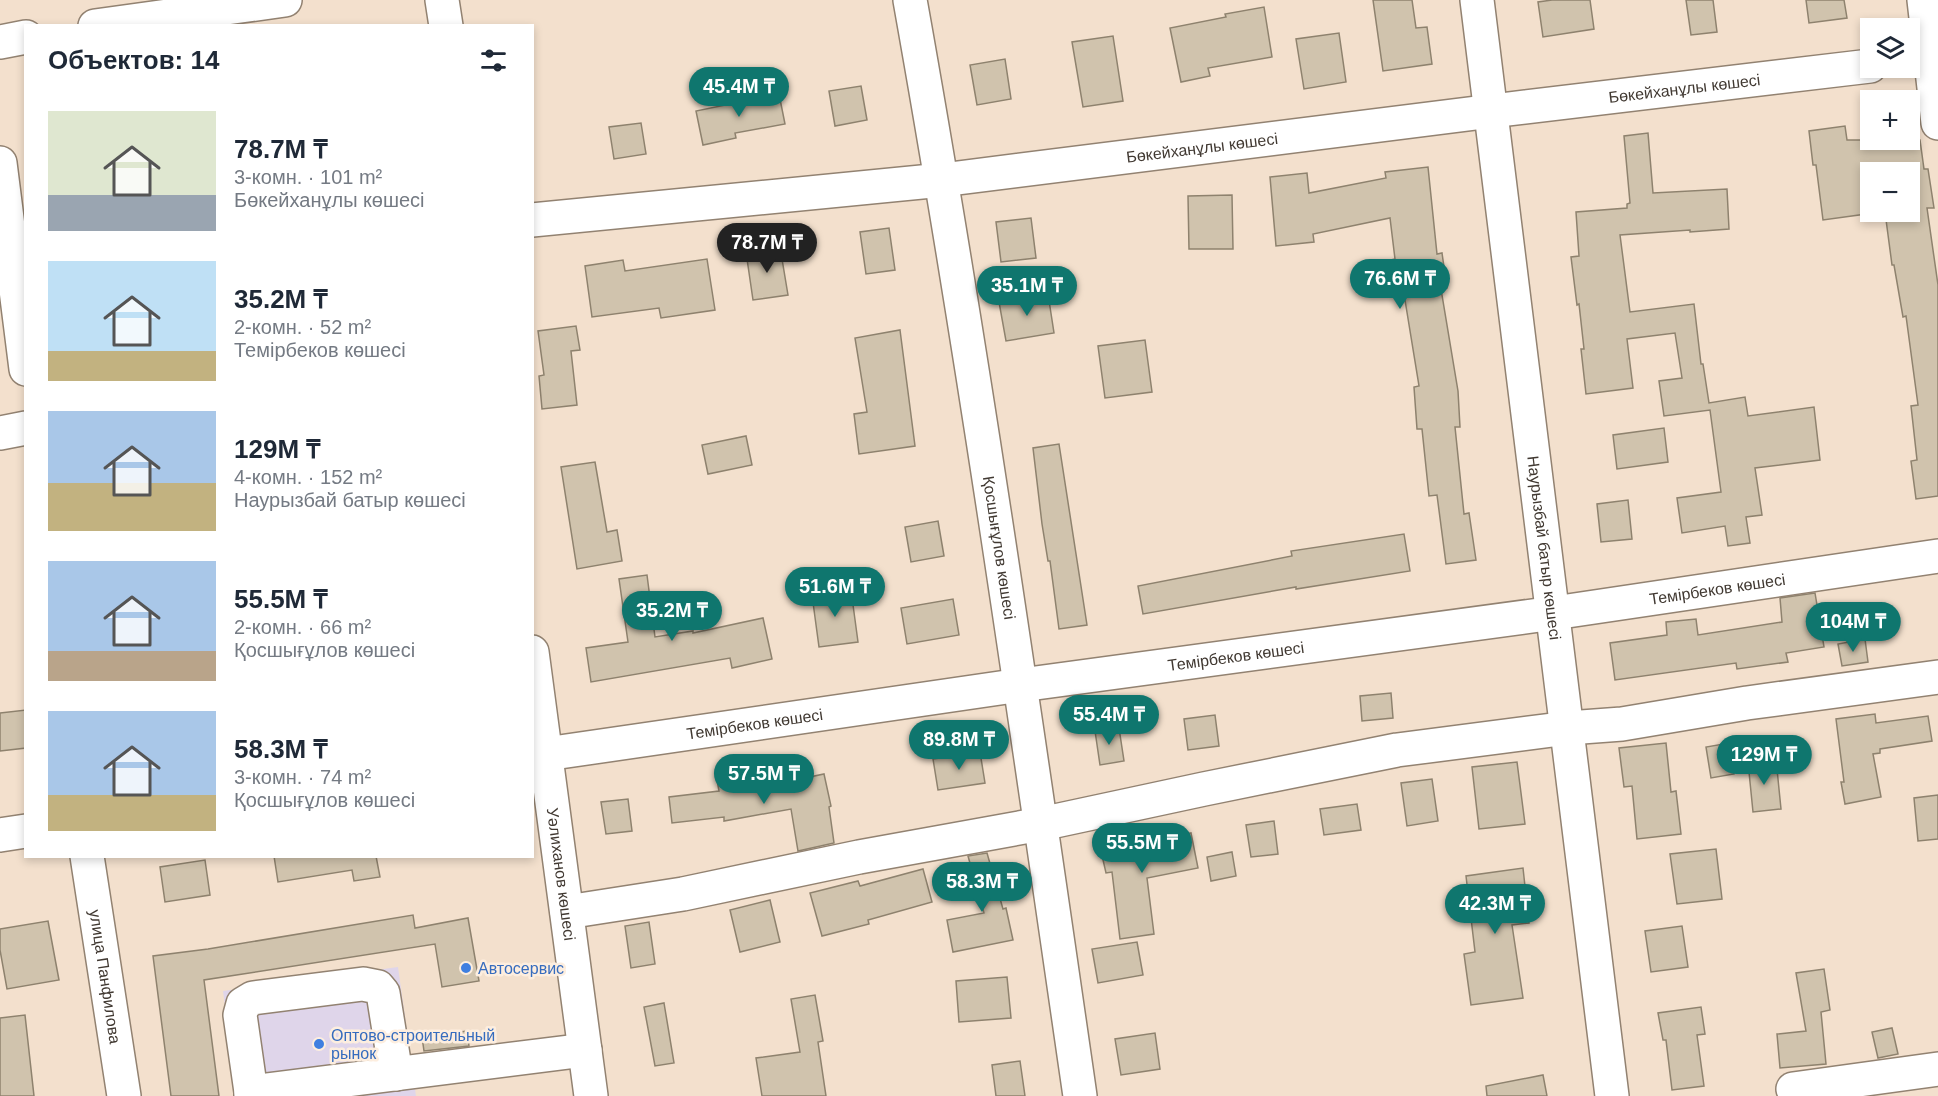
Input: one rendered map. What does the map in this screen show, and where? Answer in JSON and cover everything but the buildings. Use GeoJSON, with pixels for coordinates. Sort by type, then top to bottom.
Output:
{"type":"FeatureCollection","features":[{"type":"Feature","properties":{"kind":"street"},"geometry":{"type":"LineString","coordinates":[[110,24],[285,0]]}},
{"type":"Feature","properties":{"kind":"street"},"geometry":{"type":"LineString","coordinates":[[442,0],[446,24]]}},
{"type":"Feature","properties":{"kind":"street","name":"Қосшығұлов көшесі"},"geometry":{"type":"LineString","coordinates":[[910,0],[942,180],[1021,686],[1080,1096]]}},
{"type":"Feature","properties":{"kind":"street","name":"Наурызбай батыр көшесі"},"geometry":{"type":"LineString","coordinates":[[1477,0],[1612,1096]]}},
{"type":"Feature","properties":{"kind":"street"},"geometry":{"type":"LineString","coordinates":[[1924,0],[1926,59],[1938,123]]}},
{"type":"Feature","properties":{"kind":"street"},"geometry":{"type":"LineString","coordinates":[[0,42],[24,37]]}},
{"type":"Feature","properties":{"kind":"street","name":"Бөкейханұлы көшесі"},"geometry":{"type":"LineString","coordinates":[[534,220],[942,180],[1860,67]]}},
{"type":"Feature","properties":{"kind":"street"},"geometry":{"type":"LineString","coordinates":[[0,163],[3,207],[24,355]]}},
{"type":"Feature","properties":{"kind":"street"},"geometry":{"type":"LineString","coordinates":[[0,433],[24,428]]}},
{"type":"Feature","properties":{"kind":"street","name":"Темірбеков көшесі"},"geometry":{"type":"LineString","coordinates":[[539,755],[1554,613],[1938,556]]}},
{"type":"Feature","properties":{"kind":"street"},"geometry":{"type":"LineString","coordinates":[[567,912],[683,894],[859,857],[1041,824],[1397,750],[1568,728],[1622,724],[1747,703],[1938,677]]}},
{"type":"Feature","properties":{"kind":"street","name":"Уәлиханов көшесі"},"geometry":{"type":"LineString","coordinates":[[534,681],[539,755],[551,786],[591,1096]]}},
{"type":"Feature","properties":{"kind":"street"},"geometry":{"type":"LineString","coordinates":[[0,835],[24,831]]}},
{"type":"Feature","properties":{"kind":"street","name":"улица Панфилова"},"geometry":{"type":"LineString","coordinates":[[87,858],[124,1096]]}},
{"type":"Feature","properties":{"kind":"street"},"geometry":{"type":"LineString","coordinates":[[396,1074],[383,993],[378,987],[363,984],[253,998],[243,1004],[240,1015],[251,1094],[585,1050]]}},
{"type":"Feature","properties":{"kind":"street"},"geometry":{"type":"LineString","coordinates":[[1793,1089],[1938,1069]]}},
{"type":"Feature","properties":{"kind":"shaded area","name":"Оптово-строительный рынок"},"geometry":{"type":"Polygon","coordinates":[[[398,967],[416,1096],[237,1096],[223,991],[398,967]]]}},
{"type":"Feature","properties":{"kind":"place","name":"Автосервис"},"geometry":{"type":"Point","coordinates":[466,968]}},
{"type":"Feature","properties":{"kind":"place","name":"Оптово-строительный рынок"},"geometry":{"type":"Point","coordinates":[319,1044]}}]}
